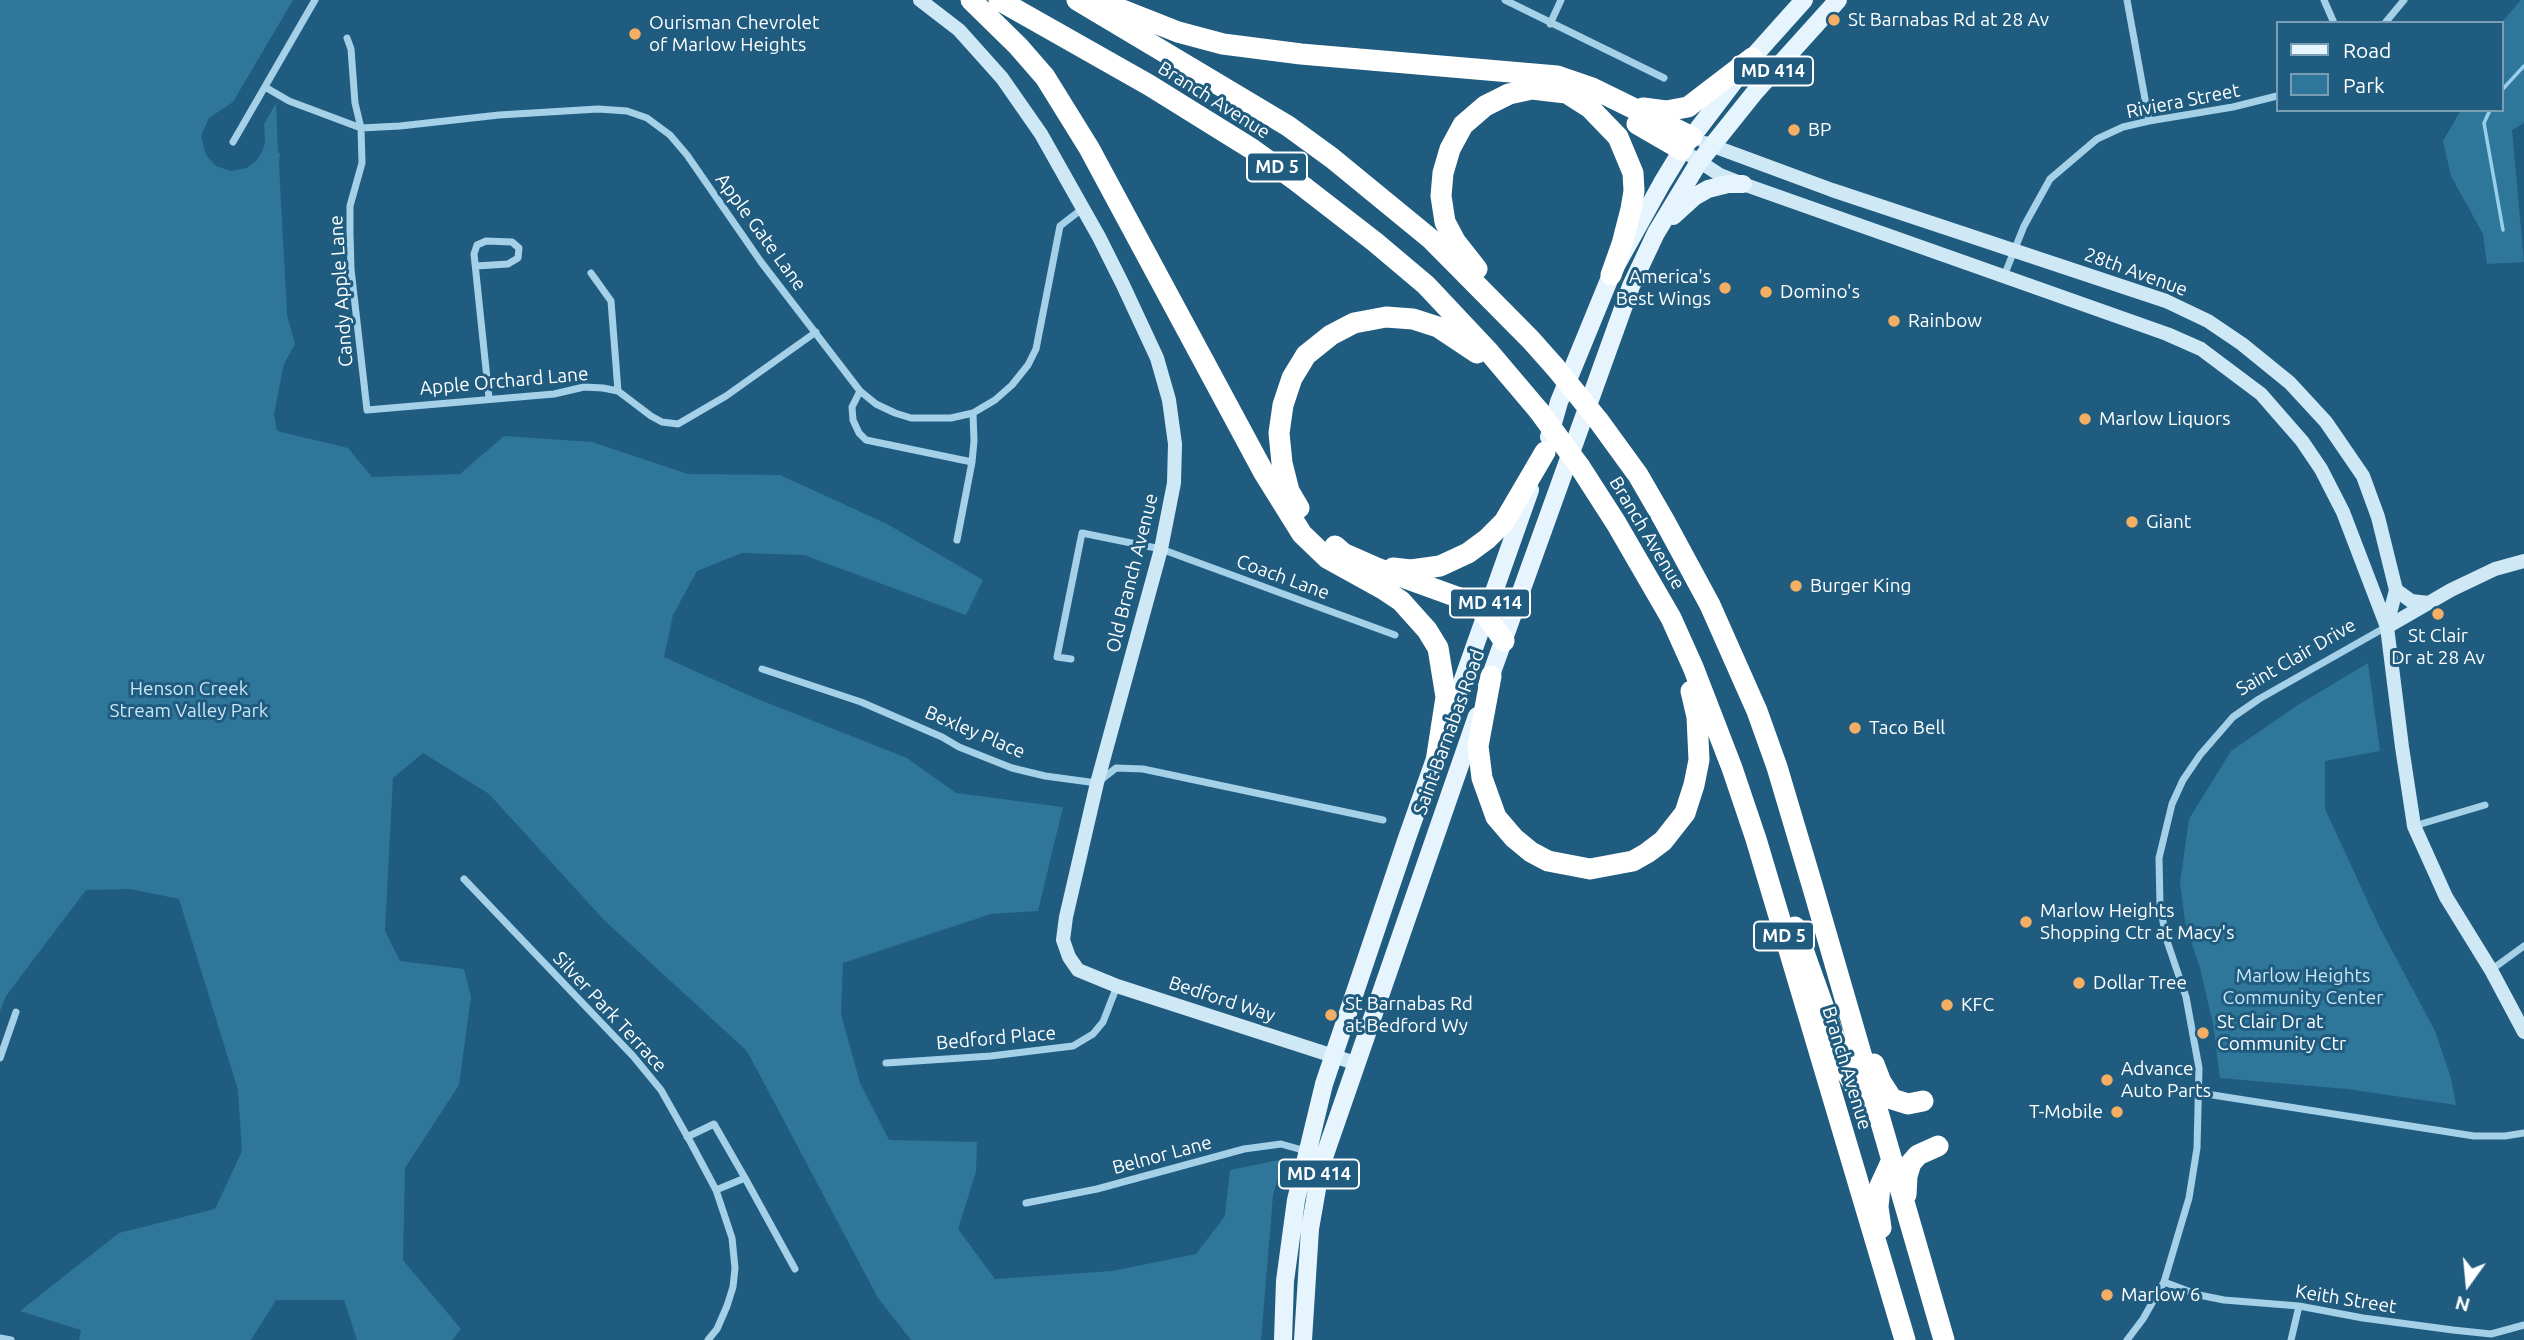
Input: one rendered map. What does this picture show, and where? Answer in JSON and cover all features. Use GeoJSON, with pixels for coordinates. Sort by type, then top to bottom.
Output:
{"type":"FeatureCollection","features":[{"type":"Feature","properties":{"kind":"highway"},"geometry":{"type":"LineString","coordinates":[[971,0],[1045,77],[1089,148],[1264,473],[1302,534],[1327,558],[1401,601],[1427,630],[1438,648],[1446,697],[1437,755]]}},
{"type":"Feature","properties":{"kind":"highway","name":"Branch Avenue"},"geometry":{"type":"LineString","coordinates":[[999,0],[1149,85],[1252,149],[1375,242],[1426,285],[1517,385],[1580,467],[1671,618],[1732,768],[1756,839],[1905,1340]]}},
{"type":"Feature","properties":{"kind":"highway","name":"Branch Avenue"},"geometry":{"type":"LineString","coordinates":[[1077,0],[1288,126],[1332,158],[1432,240],[1555,367],[1638,475],[1710,605],[1777,767],[1944,1340]]}},
{"type":"Feature","properties":{"kind":"highway"},"geometry":{"type":"LineString","coordinates":[[1097,0],[1178,33],[1223,44],[1301,54],[1557,76],[1592,88],[1631,107],[1691,149]]}},
{"type":"Feature","properties":{"kind":"highway"},"geometry":{"type":"LineString","coordinates":[[1631,107],[1666,110],[1688,107],[1752,58]]}},
{"type":"Feature","properties":{"kind":"highway"},"geometry":{"type":"LineString","coordinates":[[1531,340],[1455,241],[1445,222],[1441,196],[1443,173],[1450,149],[1463,125],[1485,106],[1509,94],[1532,89],[1566,93],[1619,114],[1691,149]]}},
{"type":"Feature","properties":{"kind":"highway"},"geometry":{"type":"LineString","coordinates":[[1566,93],[1590,108],[1618,137],[1633,173],[1631,209],[1611,275]]}},
{"type":"Feature","properties":{"kind":"highway"},"geometry":{"type":"LineString","coordinates":[[1504,641],[1486,615],[1471,602],[1343,553],[1322,537],[1289,491],[1282,463],[1279,433],[1283,405],[1292,377],[1306,355],[1331,335],[1354,323],[1387,317],[1413,319],[1438,327],[1458,339],[1517,385]]}},
{"type":"Feature","properties":{"kind":"highway"},"geometry":{"type":"LineString","coordinates":[[1364,562],[1411,570],[1440,566],[1468,553],[1504,522],[1545,452]]}},
{"type":"Feature","properties":{"kind":"highway"},"geometry":{"type":"LineString","coordinates":[[1491,676],[1478,746],[1482,778],[1496,817],[1514,838],[1548,861],[1580,868],[1613,866],[1633,861],[1647,853],[1663,841],[1685,813],[1699,760],[1699,741],[1691,692],[1651,601],[1645,575]]}},
{"type":"Feature","properties":{"kind":"highway"},"geometry":{"type":"LineString","coordinates":[[1756,839],[1793,921],[1847,1073],[1862,1098],[1876,1109]]}},
{"type":"Feature","properties":{"kind":"highway"},"geometry":{"type":"LineString","coordinates":[[1834,961],[1881,1082],[1892,1099],[1908,1104],[1923,1101]]}},
{"type":"Feature","properties":{"kind":"highway"},"geometry":{"type":"LineString","coordinates":[[1906,1204],[1907,1176],[1911,1163],[1918,1155],[1938,1146]]}},
{"type":"Feature","properties":{"kind":"highway"},"geometry":{"type":"LineString","coordinates":[[1892,1160],[1880,1186],[1878,1208],[1895,1308]]}},
{"type":"Feature","properties":{"kind":"main road","name":"Saint Barnabas Road"},"geometry":{"type":"LineString","coordinates":[[1283,1340],[1284,1281],[1306,1151],[1334,1056],[1545,452],[1559,402],[1611,275],[1752,58],[1804,0]]}},
{"type":"Feature","properties":{"kind":"main road","name":"Saint Barnabas Road"},"geometry":{"type":"LineString","coordinates":[[1691,149],[1712,146],[1801,38],[1838,0]]}},
{"type":"Feature","properties":{"kind":"main road","name":"Saint Barnabas Road"},"geometry":{"type":"LineString","coordinates":[[1303,1340],[1310,1229],[1315,1190],[1328,1139],[1631,286],[1691,149]]}},
{"type":"Feature","properties":{"kind":"main road"},"geometry":{"type":"LineString","coordinates":[[1656,233],[1694,197],[1728,184],[1743,184]]}},
{"type":"Feature","properties":{"kind":"street"},"geometry":{"type":"LineString","coordinates":[[233,142],[315,0]]}},
{"type":"Feature","properties":{"kind":"street","name":"Old Branch Avenue"},"geometry":{"type":"LineString","coordinates":[[920,0],[959,30],[1002,78],[1041,134],[1099,237],[1157,358],[1169,400],[1175,444],[1174,484],[1161,548],[1097,783],[1063,940],[1069,957],[1078,970]]}},
{"type":"Feature","properties":{"kind":"street"},"geometry":{"type":"LineString","coordinates":[[1505,0],[1664,78]]}},
{"type":"Feature","properties":{"kind":"street"},"geometry":{"type":"LineString","coordinates":[[1550,23],[1561,0]]}},
{"type":"Feature","properties":{"kind":"street"},"geometry":{"type":"LineString","coordinates":[[2127,0],[2149,121]]}},
{"type":"Feature","properties":{"kind":"street"},"geometry":{"type":"LineString","coordinates":[[2324,0],[2333,21]]}},
{"type":"Feature","properties":{"kind":"street"},"geometry":{"type":"LineString","coordinates":[[2387,21],[2404,0]]}},
{"type":"Feature","properties":{"kind":"street","name":"Candy Apple Lane"},"geometry":{"type":"LineString","coordinates":[[347,38],[351,49],[355,103],[361,128],[362,163],[350,206],[349,234],[367,410]]}},
{"type":"Feature","properties":{"kind":"street","name":"Apple Gate Lane"},"geometry":{"type":"LineString","coordinates":[[265,87],[289,101],[361,128],[598,109],[627,111],[647,118],[670,135],[687,155],[761,262],[860,391],[876,404],[911,418],[951,418],[973,413],[995,400],[1012,385],[1028,365],[1036,349],[1060,226],[1082,209]]}},
{"type":"Feature","properties":{"kind":"street","name":"Riviera Street"},"geometry":{"type":"LineString","coordinates":[[2004,276],[2024,226],[2050,178],[2097,139],[2123,127],[2276,96]]}},
{"type":"Feature","properties":{"kind":"street","name":"28th Avenue"},"geometry":{"type":"LineString","coordinates":[[1712,146],[1832,190],[2015,249],[2178,307],[2208,321],[2242,344],[2290,383],[2332,430],[2363,476],[2378,517],[2396,590],[2387,627]]}},
{"type":"Feature","properties":{"kind":"street","name":"28th Avenue"},"geometry":{"type":"LineString","coordinates":[[1691,149],[1720,175],[1743,184],[2167,334],[2201,349],[2261,394],[2302,441],[2329,483],[2361,556],[2387,627],[2414,826],[2446,897],[2491,970],[2524,1032]]}},
{"type":"Feature","properties":{"kind":"street"},"geometry":{"type":"LineString","coordinates":[[476,266],[508,264],[518,258],[519,248],[513,242],[486,241],[477,245],[474,254],[489,398]]}},
{"type":"Feature","properties":{"kind":"street"},"geometry":{"type":"LineString","coordinates":[[591,273],[611,301],[618,391],[662,422],[678,424],[726,396],[816,332]]}},
{"type":"Feature","properties":{"kind":"street","name":"Apple Orchard Lane"},"geometry":{"type":"LineString","coordinates":[[367,410],[554,394],[584,387],[618,391]]}},
{"type":"Feature","properties":{"kind":"street"},"geometry":{"type":"LineString","coordinates":[[860,391],[852,407],[853,420],[866,440],[972,462]]}},
{"type":"Feature","properties":{"kind":"street"},"geometry":{"type":"LineString","coordinates":[[957,540],[972,462],[973,413]]}},
{"type":"Feature","properties":{"kind":"street","name":"Coach Lane"},"geometry":{"type":"LineString","coordinates":[[1071,659],[1058,657],[1082,533],[1161,548],[1395,635]]}},
{"type":"Feature","properties":{"kind":"street","name":"Saint Clair Drive"},"geometry":{"type":"LineString","coordinates":[[2127,1340],[2143,1319],[2164,1282],[2191,1188],[2197,1148],[2199,1069],[2186,997],[2166,939],[2160,905],[2160,858],[2172,804],[2183,780],[2200,755],[2233,718],[2259,699],[2429,603],[2496,569],[2524,561]]}},
{"type":"Feature","properties":{"kind":"street"},"geometry":{"type":"LineString","coordinates":[[2396,590],[2411,601],[2429,603]]}},
{"type":"Feature","properties":{"kind":"street","name":"Bexley Place"},"geometry":{"type":"LineString","coordinates":[[762,669],[861,702],[1012,768],[1045,776],[1097,783]]}},
{"type":"Feature","properties":{"kind":"street"},"geometry":{"type":"LineString","coordinates":[[1097,783],[1116,768],[1143,769],[1383,820]]}},
{"type":"Feature","properties":{"kind":"street"},"geometry":{"type":"LineString","coordinates":[[2414,826],[2485,805]]}},
{"type":"Feature","properties":{"kind":"street","name":"Silver Park Terrace"},"geometry":{"type":"LineString","coordinates":[[464,879],[633,1056],[661,1090],[716,1191],[732,1238],[735,1268],[727,1306],[717,1329],[708,1340]]}},
{"type":"Feature","properties":{"kind":"street"},"geometry":{"type":"LineString","coordinates":[[2491,970],[2524,946]]}},
{"type":"Feature","properties":{"kind":"street","name":"Bedford Way"},"geometry":{"type":"LineString","coordinates":[[1078,970],[1117,986],[1355,1063]]}},
{"type":"Feature","properties":{"kind":"street","name":"Bedford Place"},"geometry":{"type":"LineString","coordinates":[[886,1063],[990,1056],[1073,1046],[1093,1034],[1103,1022],[1117,986]]}},
{"type":"Feature","properties":{"kind":"street"},"geometry":{"type":"LineString","coordinates":[[0,1058],[16,1012]]}},
{"type":"Feature","properties":{"kind":"street"},"geometry":{"type":"LineString","coordinates":[[2200,1093],[2474,1136],[2524,1133]]}},
{"type":"Feature","properties":{"kind":"street"},"geometry":{"type":"LineString","coordinates":[[687,1137],[714,1124],[795,1269]]}},
{"type":"Feature","properties":{"kind":"street","name":"Belnor Lane"},"geometry":{"type":"LineString","coordinates":[[1026,1203],[1097,1189],[1244,1149],[1282,1144],[1306,1151]]}},
{"type":"Feature","properties":{"kind":"street"},"geometry":{"type":"LineString","coordinates":[[716,1191],[744,1178]]}},
{"type":"Feature","properties":{"kind":"street","name":"Keith Street"},"geometry":{"type":"LineString","coordinates":[[2164,1282],[2199,1295],[2224,1300],[2299,1306],[2453,1330],[2491,1334],[2524,1325]]}},
{"type":"Feature","properties":{"kind":"street"},"geometry":{"type":"LineString","coordinates":[[2291,1340],[2299,1306]]}},
{"type":"Feature","properties":{"kind":"street"},"geometry":{"type":"LineString","coordinates":[[2452,1340],[2453,1330]]}},
{"type":"Feature","properties":{"kind":"street"},"geometry":{"type":"LineString","coordinates":[[0,1338],[11,1340]]}},
{"type":"Feature","properties":{"kind":"green space","name":"Henson Creek Stream Valley Park"},"geometry":{"type":"Polygon","coordinates":[[[0,0],[293,0],[233,102],[209,118],[201,136],[206,155],[216,166],[231,171],[247,168],[262,152],[265,142],[264,124],[276,103],[287,315],[295,344],[284,364],[274,414],[277,431],[348,448],[372,477],[460,474],[504,436],[592,442],[688,474],[780,475],[887,524],[983,580],[966,615],[804,555],[742,553],[697,571],[673,615],[664,657],[750,696],[907,758],[956,793],[1063,807],[1038,911],[991,914],[843,963],[841,1014],[860,1083],[889,1140],[977,1142],[976,1172],[958,1229],[995,1279],[1112,1271],[1196,1254],[1225,1216],[1230,1170],[1284,1159],[1273,1195],[1261,1340],[911,1340],[878,1298],[747,1051],[604,920],[489,794],[423,753],[393,778],[385,931],[400,961],[464,969],[471,997],[459,1085],[405,1168],[403,1260],[461,1329],[452,1340],[357,1340],[344,1300],[276,1300],[251,1340],[79,1340],[81,1330],[20,1311],[119,1233],[215,1209],[242,1151],[238,1090],[179,899],[130,889],[86,890],[6,996],[0,1011],[0,0]]]}},
{"type":"Feature","properties":{"kind":"green space"},"geometry":{"type":"Polygon","coordinates":[[[2521,0],[2524,0],[2524,123],[2512,130],[2524,262],[2487,264],[2483,234],[2451,176],[2443,141],[2460,112],[2503,112],[2503,21],[2521,0]]]}},
{"type":"Feature","properties":{"kind":"green space","name":"Marlow Heights Community Center"},"geometry":{"type":"Polygon","coordinates":[[[2368,663],[2380,751],[2325,761],[2325,809],[2379,926],[2435,1031],[2451,1078],[2456,1105],[2347,1089],[2220,1078],[2213,1024],[2200,968],[2185,922],[2180,883],[2189,819],[2231,751],[2298,705],[2368,663]]]}},
{"type":"Feature","properties":{"kind":"waterway"},"geometry":{"type":"LineString","coordinates":[[2503,89],[2524,66]]}},
{"type":"Feature","properties":{"kind":"waterway"},"geometry":{"type":"LineString","coordinates":[[2489,112],[2484,123],[2503,230]]}},
{"type":"Feature","properties":{"kind":"place","name":"St Barnabas Rd at 28 Av"},"geometry":{"type":"Point","coordinates":[1834,20]}},
{"type":"Feature","properties":{"kind":"place","name":"Ourisman Chevrolet of Marlow Heights"},"geometry":{"type":"Point","coordinates":[635,34]}},
{"type":"Feature","properties":{"kind":"place","name":"BP"},"geometry":{"type":"Point","coordinates":[1794,130]}},
{"type":"Feature","properties":{"kind":"place","name":"America's Best Wings"},"geometry":{"type":"Point","coordinates":[1725,288]}},
{"type":"Feature","properties":{"kind":"place","name":"Domino's"},"geometry":{"type":"Point","coordinates":[1766,292]}},
{"type":"Feature","properties":{"kind":"place","name":"Rainbow"},"geometry":{"type":"Point","coordinates":[1894,321]}},
{"type":"Feature","properties":{"kind":"place","name":"Marlow Liquors"},"geometry":{"type":"Point","coordinates":[2085,419]}},
{"type":"Feature","properties":{"kind":"place","name":"Giant"},"geometry":{"type":"Point","coordinates":[2132,522]}},
{"type":"Feature","properties":{"kind":"place","name":"Burger King"},"geometry":{"type":"Point","coordinates":[1796,586]}},
{"type":"Feature","properties":{"kind":"place","name":"St Clair Dr at 28 Av"},"geometry":{"type":"Point","coordinates":[2438,614]}},
{"type":"Feature","properties":{"kind":"place","name":"Taco Bell"},"geometry":{"type":"Point","coordinates":[1855,728]}},
{"type":"Feature","properties":{"kind":"place","name":"Marlow Heights Shopping Ctr at Macy's"},"geometry":{"type":"Point","coordinates":[2026,922]}},
{"type":"Feature","properties":{"kind":"place","name":"Dollar Tree"},"geometry":{"type":"Point","coordinates":[2079,983]}},
{"type":"Feature","properties":{"kind":"place","name":"KFC"},"geometry":{"type":"Point","coordinates":[1947,1005]}},
{"type":"Feature","properties":{"kind":"place","name":"St Barnabas Rd at Bedford Wy"},"geometry":{"type":"Point","coordinates":[1331,1015]}},
{"type":"Feature","properties":{"kind":"place","name":"St Clair Dr at Community Ctr"},"geometry":{"type":"Point","coordinates":[2203,1033]}},
{"type":"Feature","properties":{"kind":"place","name":"Advance Auto Parts"},"geometry":{"type":"Point","coordinates":[2107,1080]}},
{"type":"Feature","properties":{"kind":"place","name":"T-Mobile"},"geometry":{"type":"Point","coordinates":[2117,1112]}},
{"type":"Feature","properties":{"kind":"place","name":"Marlow 6"},"geometry":{"type":"Point","coordinates":[2107,1295]}}]}
